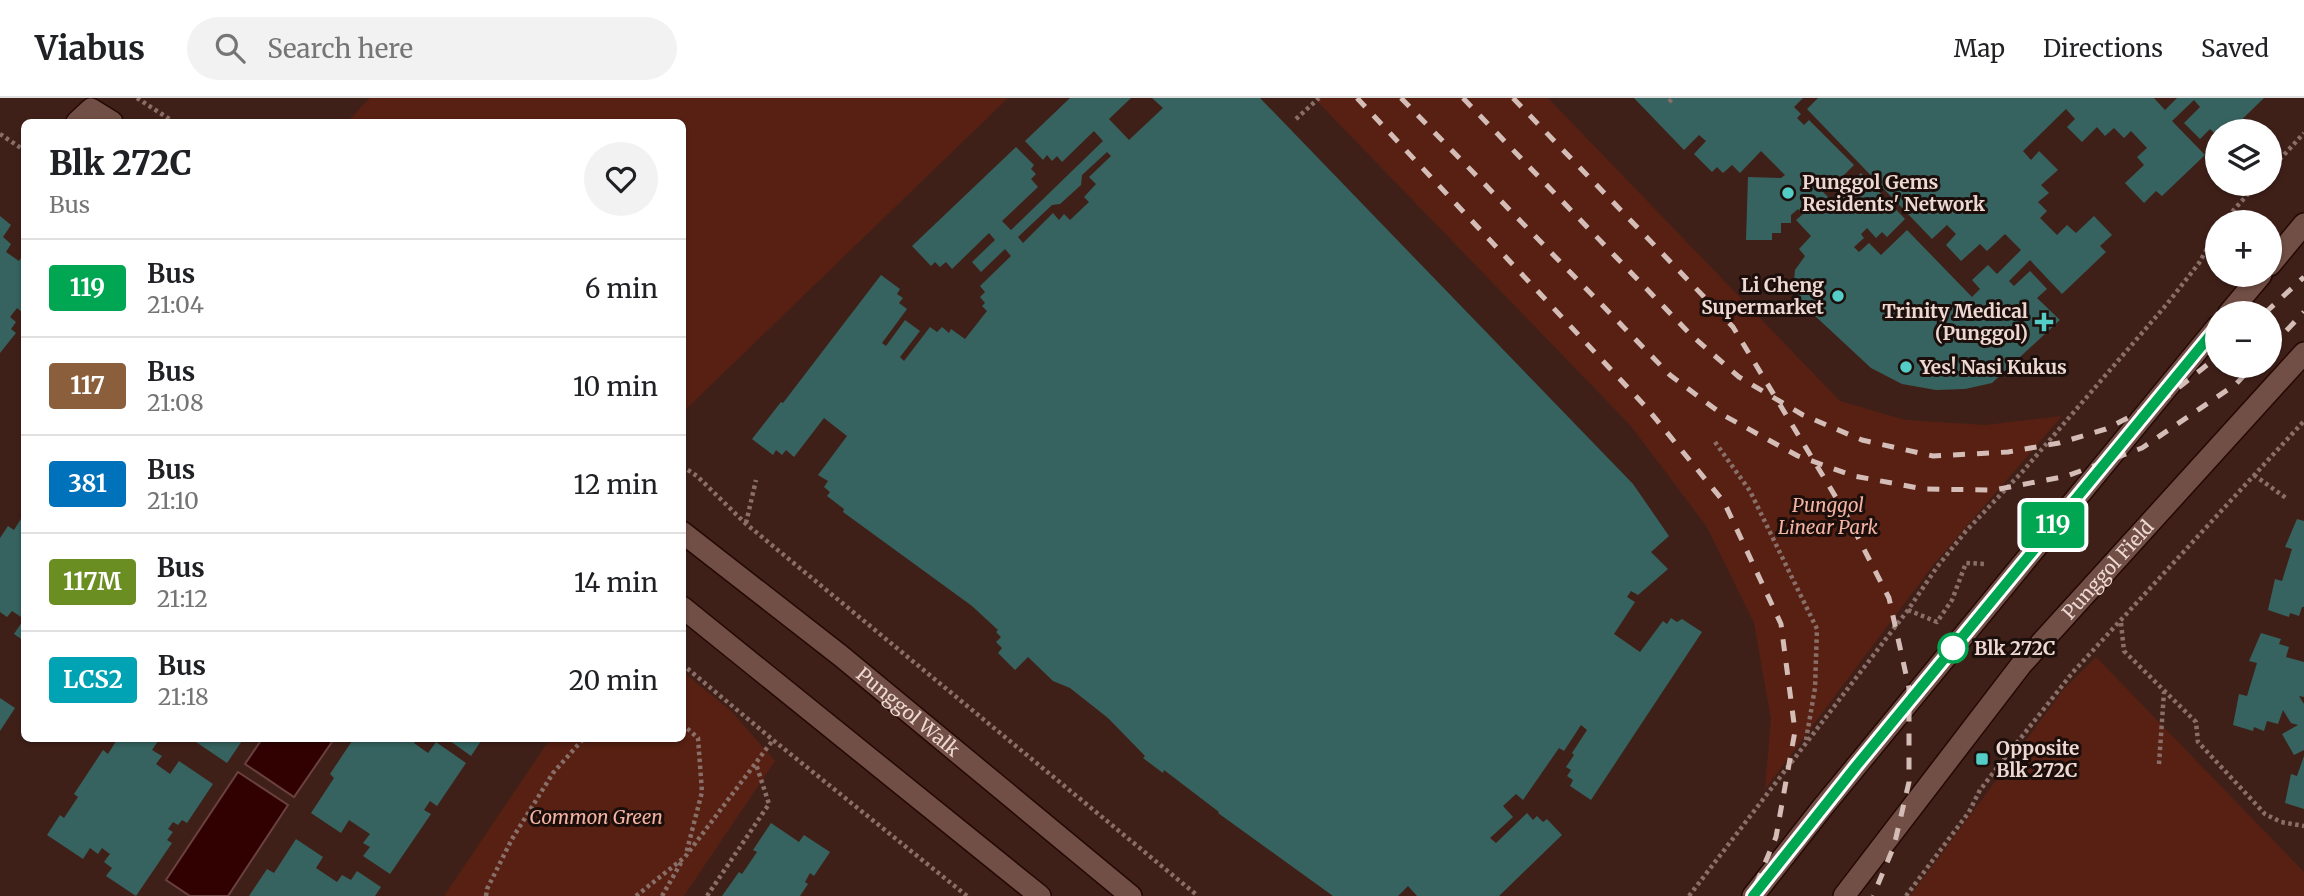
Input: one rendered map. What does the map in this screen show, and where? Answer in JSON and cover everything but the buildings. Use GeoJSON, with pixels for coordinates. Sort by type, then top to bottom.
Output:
{"type":"FeatureCollection","features":[{"type":"Feature","properties":{"kind":"street"},"geometry":{"type":"LineString","coordinates":[[2282,251],[2304,224]]}},
{"type":"Feature","properties":{"kind":"street"},"geometry":{"type":"LineString","coordinates":[[2239,301],[2251,287]]}},
{"type":"Feature","properties":{"kind":"street"},"geometry":{"type":"LineString","coordinates":[[1753,896],[1848,776],[2205,342]]}},
{"type":"Feature","properties":{"kind":"street","name":"Punggol Field"},"geometry":{"type":"LineString","coordinates":[[1844,896],[2021,665],[2304,353]]}},
{"type":"Feature","properties":{"kind":"street","name":"Punggol Walk"},"geometry":{"type":"LineString","coordinates":[[686,535],[841,656],[1131,896]]}},
{"type":"Feature","properties":{"kind":"street"},"geometry":{"type":"LineString","coordinates":[[686,610],[1040,896]]}},
{"type":"Feature","properties":{"kind":"path"},"geometry":{"type":"LineString","coordinates":[[137,98],[169,119]]}},
{"type":"Feature","properties":{"kind":"path"},"geometry":{"type":"LineString","coordinates":[[1296,119],[1319,98]]}},
{"type":"Feature","properties":{"kind":"path"},"geometry":{"type":"LineString","coordinates":[[2282,157],[2304,133]]}},
{"type":"Feature","properties":{"kind":"path"},"geometry":{"type":"LineString","coordinates":[[0,134],[21,148]]}},
{"type":"Feature","properties":{"kind":"path"},"geometry":{"type":"LineString","coordinates":[[2233,210],[2246,196]]}},
{"type":"Feature","properties":{"kind":"path"},"geometry":{"type":"LineString","coordinates":[[1689,896],[1966,531],[2023,471],[2167,304],[2205,252]]}},
{"type":"Feature","properties":{"kind":"path"},"geometry":{"type":"LineString","coordinates":[[1906,896],[1969,812],[1980,790],[2073,672],[2304,421]]}},
{"type":"Feature","properties":{"kind":"path"},"geometry":{"type":"LineString","coordinates":[[1715,442],[1750,491],[1817,629],[1815,688],[1806,743]]}},
{"type":"Feature","properties":{"kind":"path"},"geometry":{"type":"LineString","coordinates":[[686,468],[697,475],[745,523],[1198,896]]}},
{"type":"Feature","properties":{"kind":"path"},"geometry":{"type":"LineString","coordinates":[[2254,475],[2286,498]]}},
{"type":"Feature","properties":{"kind":"path"},"geometry":{"type":"LineString","coordinates":[[745,523],[756,480]]}},
{"type":"Feature","properties":{"kind":"path"},"geometry":{"type":"LineString","coordinates":[[2121,622],[2124,651],[2196,722],[2198,741],[2265,814],[2281,822],[2304,826]]}},
{"type":"Feature","properties":{"kind":"path"},"geometry":{"type":"LineString","coordinates":[[686,667],[967,896]]}},
{"type":"Feature","properties":{"kind":"path"},"geometry":{"type":"LineString","coordinates":[[2159,764],[2164,691]]}},
{"type":"Feature","properties":{"kind":"path"},"geometry":{"type":"LineString","coordinates":[[636,896],[685,857],[702,792],[698,738],[686,728]]}},
{"type":"Feature","properties":{"kind":"path"},"geometry":{"type":"LineString","coordinates":[[662,896],[685,857],[773,740]]}},
{"type":"Feature","properties":{"kind":"path"},"geometry":{"type":"LineString","coordinates":[[486,896],[487,888],[512,839],[553,773],[580,742]]}},
{"type":"Feature","properties":{"kind":"path"},"geometry":{"type":"LineString","coordinates":[[707,896],[769,804],[756,764]]}},
{"type":"Feature","properties":{"kind":"green space"},"geometry":{"type":"Polygon","coordinates":[[[370,98],[1008,98],[686,409],[686,119],[350,119],[370,98]]]}},
{"type":"Feature","properties":{"kind":"green space","name":"Punggol Linear Park"},"geometry":{"type":"Polygon","coordinates":[[[1314,98],[1548,98],[1840,401],[1905,420],[1985,425],[2062,416],[1934,564],[1765,789],[1771,719],[1754,623],[1707,527],[1631,426],[1314,98]]]}},
{"type":"Feature","properties":{"kind":"green space"},"geometry":{"type":"Polygon","coordinates":[[[2096,657],[2304,872],[2304,896],[1910,896],[2064,689],[2096,657]]]}},
{"type":"Feature","properties":{"kind":"green space","name":"Common Green"},"geometry":{"type":"Polygon","coordinates":[[[686,674],[731,711],[775,761],[684,896],[444,896],[548,742],[686,742],[686,674]]]}},
{"type":"Feature","properties":{"kind":"shaded area"},"geometry":{"type":"Polygon","coordinates":[[[260,742],[332,742],[294,797],[245,764],[260,742]]]}},
{"type":"Feature","properties":{"kind":"shaded area"},"geometry":{"type":"Polygon","coordinates":[[[238,772],[288,805],[228,896],[190,896],[166,880],[238,772]]]}},
{"type":"Feature","properties":{"kind":"railway"},"geometry":{"type":"LineString","coordinates":[[1357,98],[1646,407],[1724,502],[1781,624],[1795,731],[1776,837],[1751,896]]}},
{"type":"Feature","properties":{"kind":"railway"},"geometry":{"type":"LineString","coordinates":[[1401,98],[1670,375],[1723,415],[1798,456],[1854,476],[1924,489],[1994,490],[2067,476],[2142,448],[2242,378]]}},
{"type":"Feature","properties":{"kind":"railway"},"geometry":{"type":"LineString","coordinates":[[1463,98],[1691,335],[1739,377],[1803,415],[1862,440],[1933,456],[2008,452],[2059,443],[2106,429],[2163,400],[2205,367]]}},
{"type":"Feature","properties":{"kind":"railway"},"geometry":{"type":"LineString","coordinates":[[1513,98],[1733,327],[1846,514],[1889,598],[1909,688],[1909,782],[1894,846],[1873,896]]}},
{"type":"Feature","properties":{"kind":"railway"},"geometry":{"type":"LineString","coordinates":[[2278,301],[2304,277]]}},
{"type":"Feature","properties":{"kind":"railway"},"geometry":{"type":"LineString","coordinates":[[2282,335],[2304,312]]}},
{"type":"Feature","properties":{"kind":"bus line","name":"119"},"geometry":{"type":"LineString","coordinates":[[1753,896],[1857,765],[2205,341]]}},
{"type":"Feature","properties":{"kind":"place","name":"Punggol Gems Residents' Network"},"geometry":{"type":"Point","coordinates":[1788,193]}},
{"type":"Feature","properties":{"kind":"place","name":"Li Cheng Supermarket"},"geometry":{"type":"Point","coordinates":[1838,296]}},
{"type":"Feature","properties":{"kind":"place","name":"Trinity Medical (Punggol)"},"geometry":{"type":"Point","coordinates":[2044,322]}},
{"type":"Feature","properties":{"kind":"place","name":"Yes! Nasi Kukus"},"geometry":{"type":"Point","coordinates":[1906,367]}},
{"type":"Feature","properties":{"kind":"place","name":"Blk 272C"},"geometry":{"type":"Point","coordinates":[1953,648]}},
{"type":"Feature","properties":{"kind":"place","name":"Opposite Blk 272C"},"geometry":{"type":"Point","coordinates":[1982,759]}}]}
